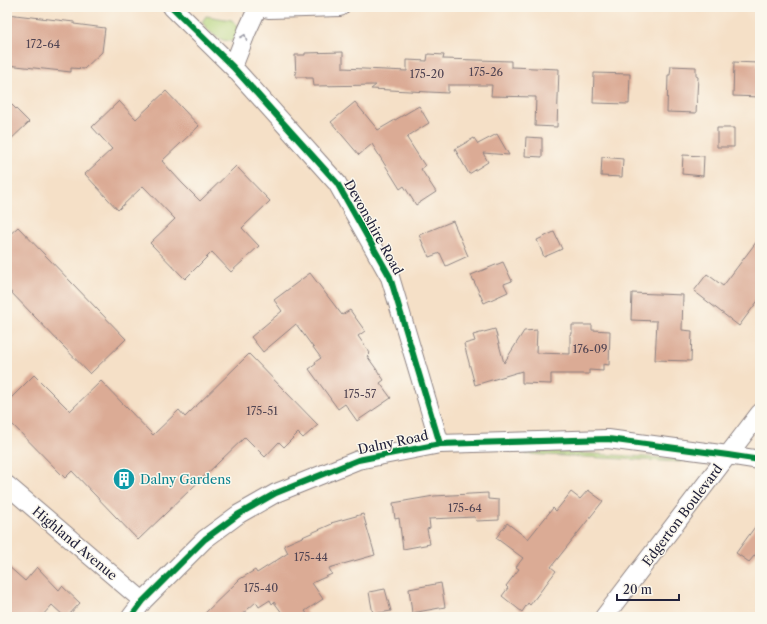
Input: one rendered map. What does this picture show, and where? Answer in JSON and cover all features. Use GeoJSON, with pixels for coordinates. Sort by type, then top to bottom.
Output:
{"type":"FeatureCollection","features":[{"type":"Feature","properties":{"kind":"street","name":"Devonshire Road"},"geometry":{"type":"LineString","coordinates":[[172,7],[233,68],[337,183],[390,278],[440,444]]}},
{"type":"Feature","properties":{"kind":"street"},"geometry":{"type":"LineString","coordinates":[[233,68],[246,31],[258,7],[269,9],[340,7]]}},
{"type":"Feature","properties":{"kind":"street","name":"Edgerton Boulevard"},"geometry":{"type":"LineString","coordinates":[[604,617],[760,413]]}},
{"type":"Feature","properties":{"kind":"street","name":"Dalny Road"},"geometry":{"type":"LineString","coordinates":[[131,617],[143,601],[205,539],[239,514],[276,493],[358,460],[440,444],[608,439],[728,454],[760,460]]}},
{"type":"Feature","properties":{"kind":"street","name":"Highland Avenue"},"geometry":{"type":"LineString","coordinates":[[7,485],[143,601]]}},
{"type":"Feature","properties":{"kind":"green space"},"geometry":{"type":"Polygon","coordinates":[[[206,16],[232,20],[238,28],[233,41],[223,40],[208,30],[202,22],[206,16]]]}},
{"type":"Feature","properties":{"kind":"green space"},"geometry":{"type":"Polygon","coordinates":[[[526,450],[682,459],[682,462],[526,454],[526,450]]]}},
{"type":"Feature","properties":{"kind":"building"},"geometry":{"type":"Polygon","coordinates":[[[7,14],[74,22],[74,24],[105,28],[102,52],[84,69],[71,68],[71,72],[7,65],[7,14]]]}},
{"type":"Feature","properties":{"kind":"building"},"geometry":{"type":"Polygon","coordinates":[[[343,52],[343,68],[407,71],[407,60],[427,61],[428,54],[444,55],[443,59],[511,61],[511,67],[559,69],[557,127],[535,126],[536,97],[491,96],[492,85],[448,85],[448,93],[371,89],[376,85],[314,86],[313,78],[296,77],[295,55],[305,55],[305,53],[343,52]]]}},
{"type":"Feature","properties":{"kind":"building"},"geometry":{"type":"Polygon","coordinates":[[[734,62],[757,63],[757,66],[760,67],[760,97],[733,96],[734,62]]]}},
{"type":"Feature","properties":{"kind":"building"},"geometry":{"type":"Polygon","coordinates":[[[671,66],[696,67],[696,76],[698,77],[696,113],[667,112],[668,75],[670,75],[671,66]]]}},
{"type":"Feature","properties":{"kind":"building"},"geometry":{"type":"Polygon","coordinates":[[[594,73],[630,74],[629,104],[593,103],[594,73]]]}},
{"type":"Feature","properties":{"kind":"building"},"geometry":{"type":"Polygon","coordinates":[[[166,91],[199,126],[162,161],[182,183],[200,201],[236,166],[270,201],[242,228],[259,246],[231,272],[212,252],[185,279],[150,243],[175,219],[143,186],[118,210],[85,174],[112,149],[92,127],[119,101],[136,119],[166,91]]]}},
{"type":"Feature","properties":{"kind":"building"},"geometry":{"type":"Polygon","coordinates":[[[7,100],[29,122],[7,143],[7,100]]]}},
{"type":"Feature","properties":{"kind":"building"},"geometry":{"type":"Polygon","coordinates":[[[355,102],[378,130],[419,106],[429,123],[407,138],[425,166],[421,169],[436,192],[416,205],[404,186],[400,189],[372,144],[359,155],[331,122],[355,102]]]}},
{"type":"Feature","properties":{"kind":"building"},"geometry":{"type":"Polygon","coordinates":[[[717,128],[734,128],[734,147],[717,147],[717,128]]]}},
{"type":"Feature","properties":{"kind":"building"},"geometry":{"type":"Polygon","coordinates":[[[497,134],[509,155],[483,153],[488,162],[469,174],[455,149],[474,138],[478,144],[497,134]]]}},
{"type":"Feature","properties":{"kind":"building"},"geometry":{"type":"Polygon","coordinates":[[[526,137],[542,138],[542,157],[525,156],[526,137]]]}},
{"type":"Feature","properties":{"kind":"building"},"geometry":{"type":"Polygon","coordinates":[[[683,155],[704,156],[703,176],[682,174],[683,155]]]}},
{"type":"Feature","properties":{"kind":"building"},"geometry":{"type":"Polygon","coordinates":[[[602,157],[623,159],[622,177],[601,176],[602,157]]]}},
{"type":"Feature","properties":{"kind":"building"},"geometry":{"type":"Polygon","coordinates":[[[453,221],[468,256],[446,266],[440,253],[429,257],[419,235],[453,221]]]}},
{"type":"Feature","properties":{"kind":"building"},"geometry":{"type":"Polygon","coordinates":[[[18,227],[126,339],[90,374],[7,288],[7,237],[18,227]]]}},
{"type":"Feature","properties":{"kind":"building"},"geometry":{"type":"Polygon","coordinates":[[[554,232],[562,249],[544,257],[537,240],[554,232]]]}},
{"type":"Feature","properties":{"kind":"building"},"geometry":{"type":"Polygon","coordinates":[[[760,237],[760,298],[739,326],[694,291],[707,274],[723,286],[760,237]]]}},
{"type":"Feature","properties":{"kind":"building"},"geometry":{"type":"Polygon","coordinates":[[[503,262],[512,281],[504,284],[508,292],[484,303],[471,275],[503,262]]]}},
{"type":"Feature","properties":{"kind":"building"},"geometry":{"type":"Polygon","coordinates":[[[310,273],[342,315],[350,310],[365,331],[358,336],[370,353],[367,356],[384,380],[380,383],[391,398],[357,421],[345,404],[338,409],[309,369],[321,358],[296,324],[263,352],[251,337],[282,311],[274,300],[310,273]]]}},
{"type":"Feature","properties":{"kind":"building"},"geometry":{"type":"Polygon","coordinates":[[[632,293],[683,295],[682,330],[692,331],[691,361],[655,360],[657,321],[631,320],[632,293]]]}},
{"type":"Feature","properties":{"kind":"building"},"geometry":{"type":"Polygon","coordinates":[[[572,325],[592,325],[592,330],[610,331],[609,365],[603,364],[603,371],[589,370],[589,374],[551,374],[551,384],[522,383],[522,371],[475,385],[464,344],[475,341],[473,335],[495,329],[504,363],[524,331],[537,330],[536,353],[570,354],[570,334],[572,334],[572,325]]]}},
{"type":"Feature","properties":{"kind":"building"},"geometry":{"type":"Polygon","coordinates":[[[249,354],[318,425],[303,438],[298,433],[284,447],[279,442],[265,457],[245,437],[138,540],[72,471],[65,478],[7,419],[7,402],[34,375],[70,411],[101,381],[153,435],[179,410],[185,417],[249,354]]]}},
{"type":"Feature","properties":{"kind":"building"},"geometry":{"type":"Polygon","coordinates":[[[588,490],[603,501],[551,567],[556,571],[530,605],[528,603],[522,612],[502,596],[508,588],[506,586],[519,569],[516,567],[523,558],[496,538],[507,523],[528,539],[553,508],[556,511],[571,492],[580,499],[588,490]]]}},
{"type":"Feature","properties":{"kind":"building"},"geometry":{"type":"Polygon","coordinates":[[[488,493],[488,499],[499,500],[499,520],[476,521],[475,517],[429,519],[430,528],[427,529],[430,544],[403,549],[399,518],[395,519],[393,503],[434,496],[488,493]]]}},
{"type":"Feature","properties":{"kind":"building"},"geometry":{"type":"Polygon","coordinates":[[[363,514],[375,555],[329,568],[332,574],[312,583],[323,599],[305,611],[309,617],[285,617],[274,602],[272,604],[270,600],[259,607],[256,602],[239,617],[201,617],[240,579],[255,570],[257,573],[288,553],[284,545],[332,524],[331,523],[363,514]]]}},
{"type":"Feature","properties":{"kind":"building"},"geometry":{"type":"Polygon","coordinates":[[[760,520],[760,549],[749,562],[736,553],[760,520]]]}},
{"type":"Feature","properties":{"kind":"building"},"geometry":{"type":"Polygon","coordinates":[[[7,565],[25,581],[37,567],[59,590],[62,586],[80,603],[67,617],[65,617],[52,605],[41,617],[7,617],[7,565]]]}},
{"type":"Feature","properties":{"kind":"building"},"geometry":{"type":"Polygon","coordinates":[[[441,583],[445,607],[412,613],[409,589],[441,583]]]}},
{"type":"Feature","properties":{"kind":"building"},"geometry":{"type":"Polygon","coordinates":[[[385,589],[391,611],[373,614],[369,592],[385,589]]]}},
{"type":"Feature","properties":{"kind":"cycle path"},"geometry":{"type":"LineString","coordinates":[[172,7],[233,67],[337,183],[390,277],[440,444]]}},
{"type":"Feature","properties":{"kind":"cycle path"},"geometry":{"type":"LineString","coordinates":[[131,617],[143,601],[205,539],[239,514],[276,493],[358,460],[440,444],[608,439],[760,460]]}},
{"type":"Feature","properties":{"kind":"place","name":"Dalny Gardens"},"geometry":{"type":"Point","coordinates":[124,479]}}]}
